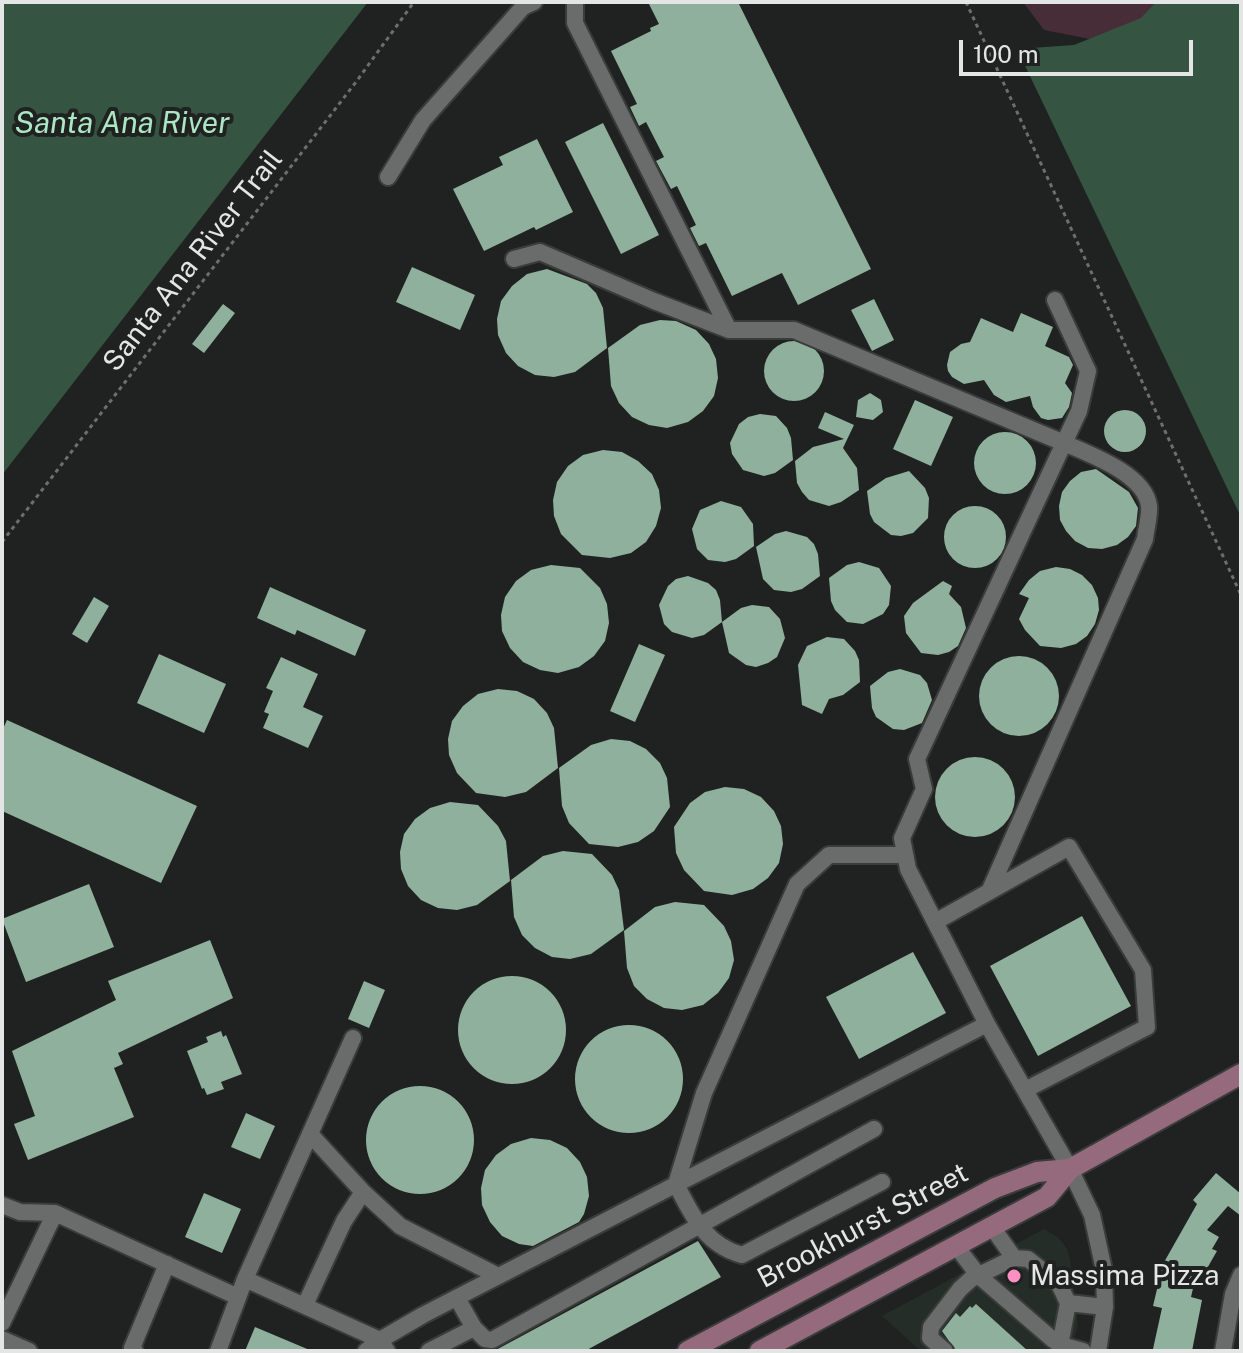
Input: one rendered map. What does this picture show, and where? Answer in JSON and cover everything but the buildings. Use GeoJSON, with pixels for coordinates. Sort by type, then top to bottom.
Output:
{"type":"FeatureCollection","features":[{"type":"Feature","properties":{"kind":"main road","name":"Brookhurst Street"},"geometry":{"type":"LineString","coordinates":[[760,1351],[1047,1197],[1070,1169],[1241,1074]]}},
{"type":"Feature","properties":{"kind":"main road","name":"Brookhurst Street"},"geometry":{"type":"LineString","coordinates":[[688,1351],[995,1188],[1037,1172],[1070,1169]]}},
{"type":"Feature","properties":{"kind":"street"},"geometry":{"type":"LineString","coordinates":[[388,177],[423,120],[523,7],[534,2]]}},
{"type":"Feature","properties":{"kind":"street"},"geometry":{"type":"LineString","coordinates":[[575,2],[575,23],[729,330]]}},
{"type":"Feature","properties":{"kind":"street"},"geometry":{"type":"LineString","coordinates":[[514,259],[540,252],[729,330],[794,330],[1108,462],[1141,489],[1149,505],[1145,539],[989,892]]}},
{"type":"Feature","properties":{"kind":"street"},"geometry":{"type":"LineString","coordinates":[[1055,300],[1088,371],[1079,411],[917,759],[924,789],[902,838],[908,869],[987,1024],[1070,1169],[1092,1215],[1104,1270],[1105,1307],[1098,1351]]}},
{"type":"Feature","properties":{"kind":"street"},"geometry":{"type":"LineString","coordinates":[[935,922],[1069,847],[1143,970],[1147,1027],[1025,1090]]}},
{"type":"Feature","properties":{"kind":"street"},"geometry":{"type":"LineString","coordinates":[[882,1182],[742,1255],[729,1252],[697,1225],[676,1184],[704,1093],[797,884],[829,855],[905,855]]}},
{"type":"Feature","properties":{"kind":"street"},"geometry":{"type":"LineString","coordinates":[[366,1351],[383,1345],[498,1276],[987,1024]]}},
{"type":"Feature","properties":{"kind":"street"},"geometry":{"type":"LineString","coordinates":[[218,1351],[245,1279],[353,1038]]}},
{"type":"Feature","properties":{"kind":"street"},"geometry":{"type":"LineString","coordinates":[[457,1298],[474,1328],[485,1339],[492,1340],[874,1129]]}},
{"type":"Feature","properties":{"kind":"street"},"geometry":{"type":"LineString","coordinates":[[310,1134],[363,1192],[400,1226],[498,1276]]}},
{"type":"Feature","properties":{"kind":"street"},"geometry":{"type":"LineString","coordinates":[[305,1305],[344,1221],[363,1192]]}},
{"type":"Feature","properties":{"kind":"street"},"geometry":{"type":"LineString","coordinates":[[2,1205],[20,1212],[55,1213],[238,1297]]}},
{"type":"Feature","properties":{"kind":"street"},"geometry":{"type":"LineString","coordinates":[[2,1323],[55,1213]]}},
{"type":"Feature","properties":{"kind":"street"},"geometry":{"type":"LineString","coordinates":[[992,1227],[1014,1258]]}},
{"type":"Feature","properties":{"kind":"street"},"geometry":{"type":"LineString","coordinates":[[956,1246],[979,1276],[1060,1348],[1083,1351]]}},
{"type":"Feature","properties":{"kind":"street"},"geometry":{"type":"LineString","coordinates":[[945,1351],[930,1338],[931,1327],[971,1279],[1014,1258],[1028,1259],[1059,1284],[1068,1303],[1060,1348]]}},
{"type":"Feature","properties":{"kind":"street"},"geometry":{"type":"LineString","coordinates":[[135,1351],[132,1348],[167,1264]]}},
{"type":"Feature","properties":{"kind":"street"},"geometry":{"type":"LineString","coordinates":[[1223,1351],[1233,1294],[1241,1275]]}},
{"type":"Feature","properties":{"kind":"street"},"geometry":{"type":"LineString","coordinates":[[245,1279],[305,1305],[383,1345]]}},
{"type":"Feature","properties":{"kind":"street"},"geometry":{"type":"LineString","coordinates":[[1068,1303],[1105,1307]]}},
{"type":"Feature","properties":{"kind":"street"},"geometry":{"type":"LineString","coordinates":[[429,1351],[474,1328]]}},
{"type":"Feature","properties":{"kind":"street"},"geometry":{"type":"LineString","coordinates":[[2,1339],[29,1351]]}},
{"type":"Feature","properties":{"kind":"path","name":"Santa Ana River Trail"},"geometry":{"type":"LineString","coordinates":[[2,542],[356,82],[414,2]]}},
{"type":"Feature","properties":{"kind":"path"},"geometry":{"type":"LineString","coordinates":[[966,2],[1241,595]]}},
{"type":"Feature","properties":{"kind":"shaded area"},"geometry":{"type":"Polygon","coordinates":[[[1023,2],[1241,2],[1136,48],[1044,30],[1023,2]]]}},
{"type":"Feature","properties":{"kind":"shaded area"},"geometry":{"type":"Polygon","coordinates":[[[1044,1229],[1059,1238],[1070,1260],[1078,1325],[1070,1351],[921,1351],[882,1316],[1044,1229]]]}},
{"type":"Feature","properties":{"kind":"water","name":"Santa Ana River"},"geometry":{"type":"Polygon","coordinates":[[[6,2],[368,2],[2,475],[2,7],[6,2]]]}},
{"type":"Feature","properties":{"kind":"water"},"geometry":{"type":"Polygon","coordinates":[[[1156,2],[1241,2],[1241,517],[1017,49],[1074,45],[1141,18],[1156,2]]]}},
{"type":"Feature","properties":{"kind":"place","name":"Massima Pizza"},"geometry":{"type":"Point","coordinates":[1014,1276]}}]}
